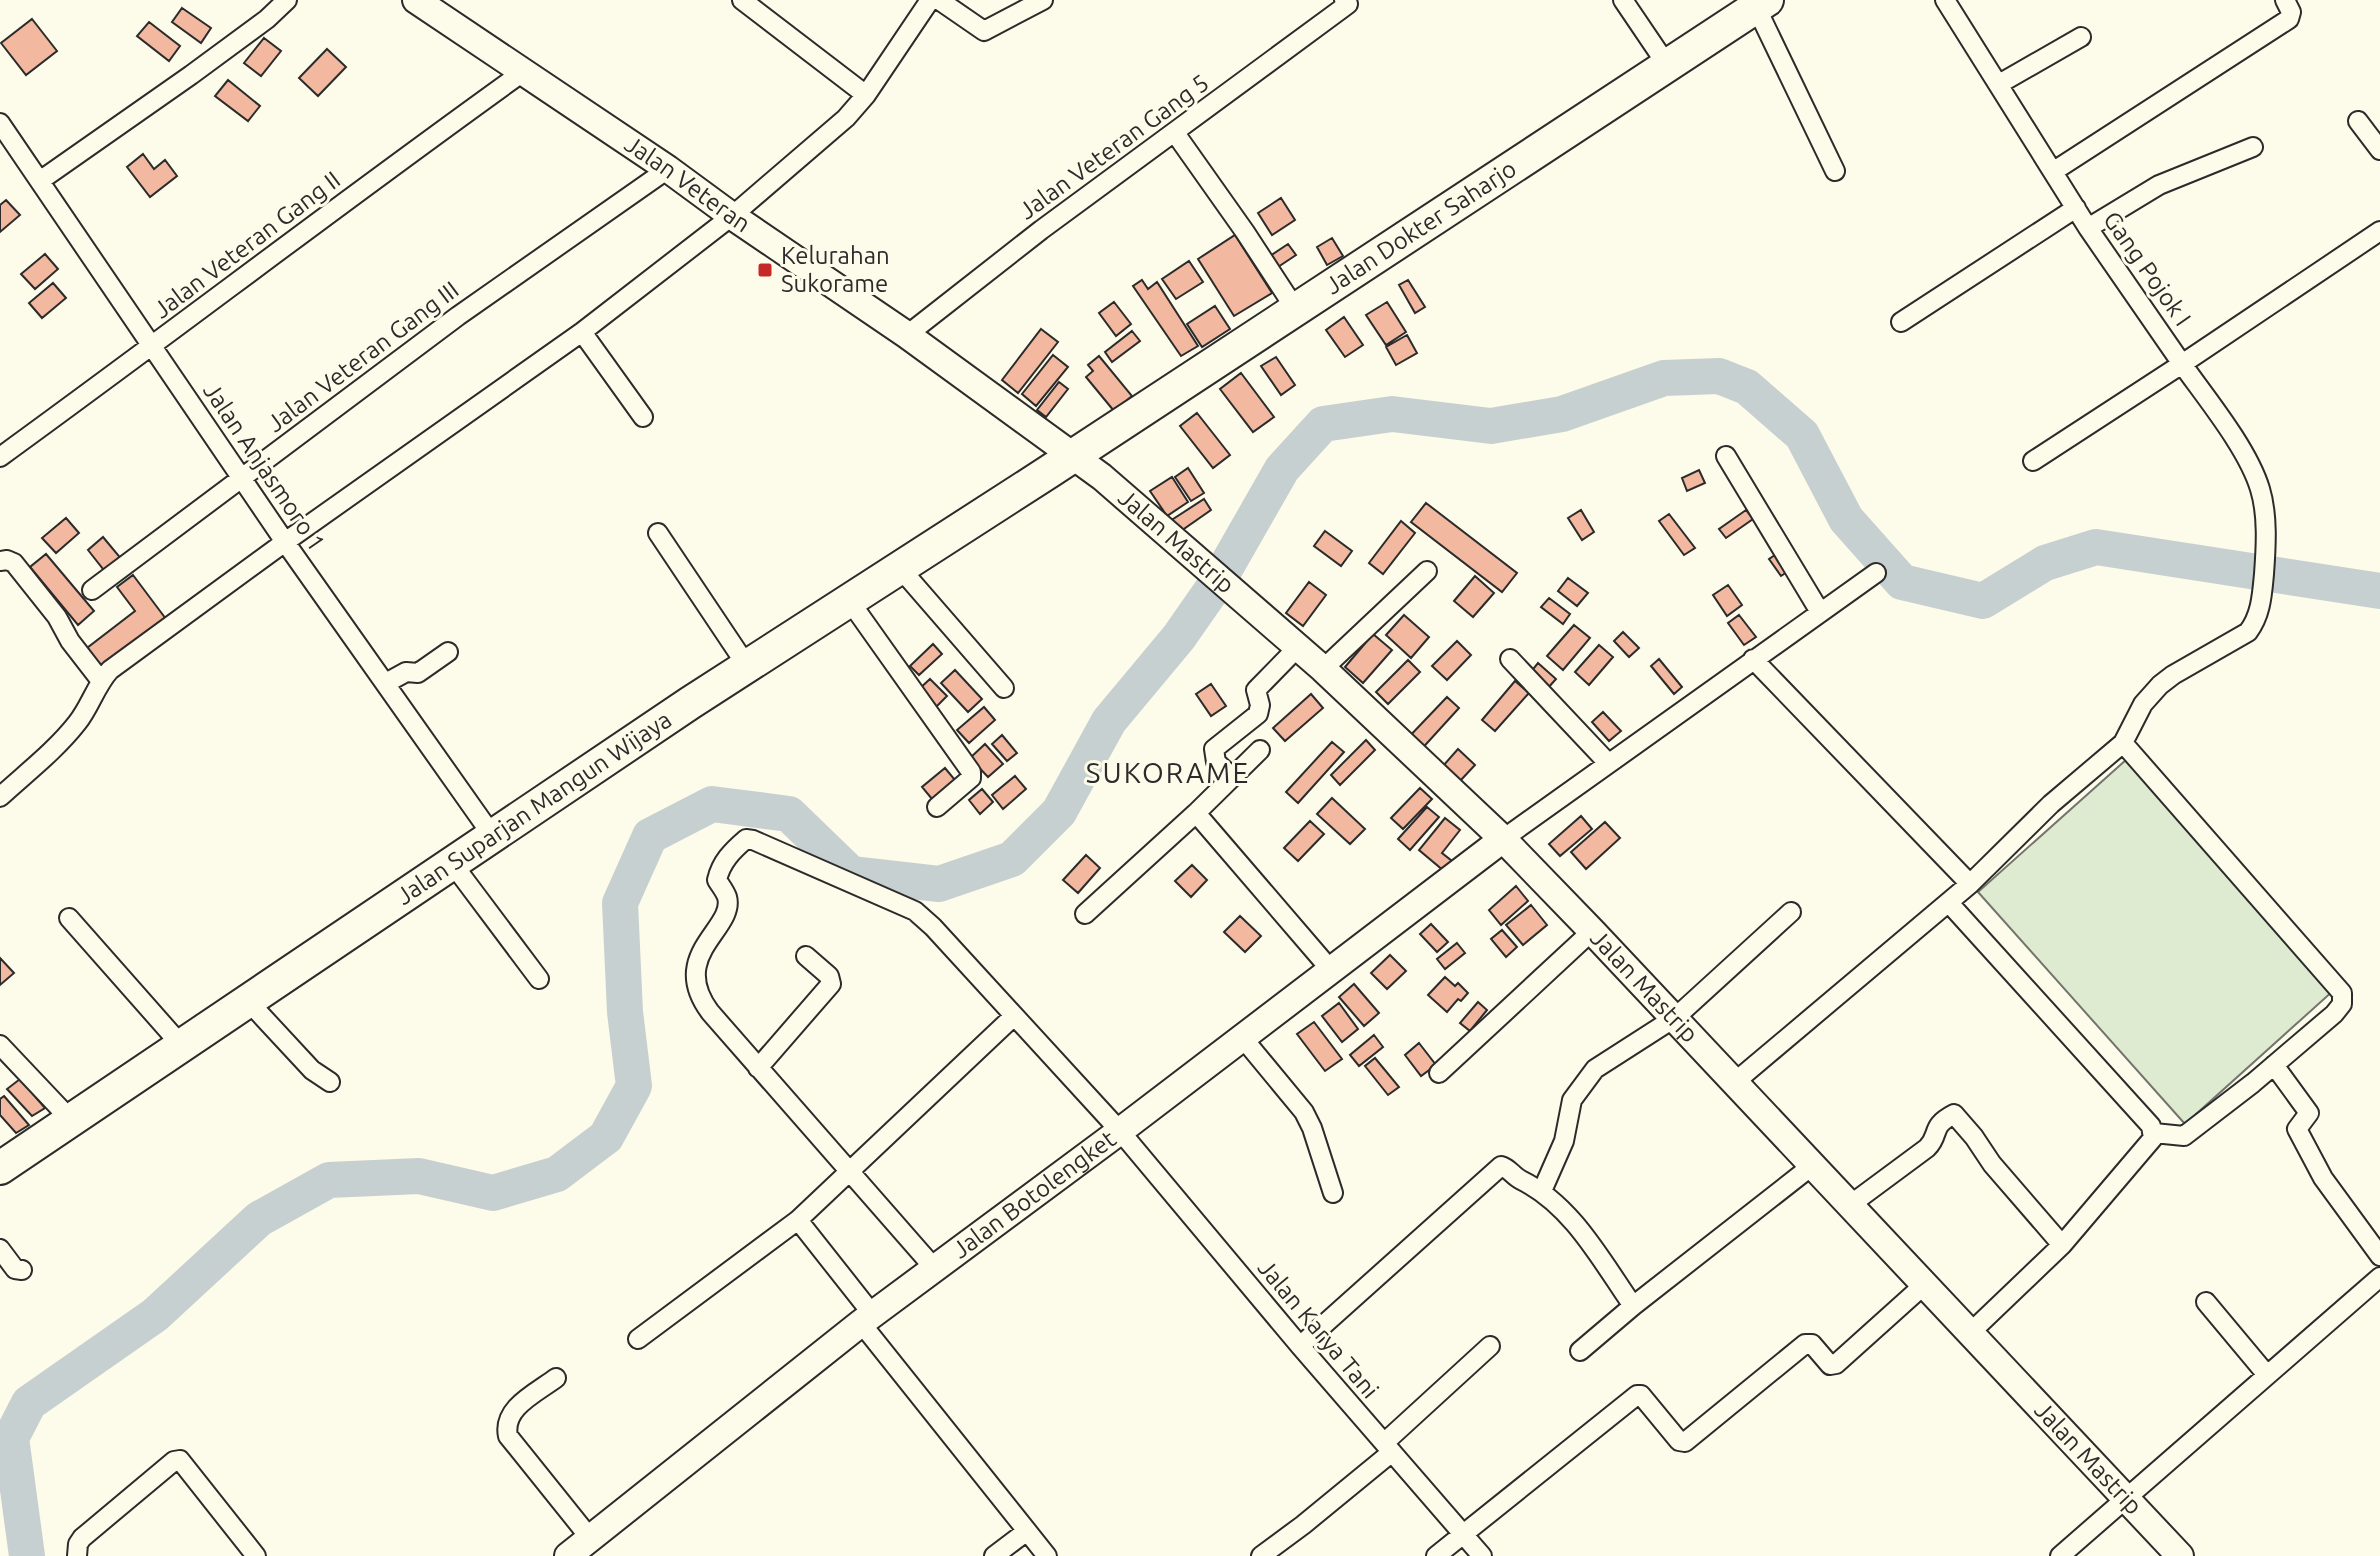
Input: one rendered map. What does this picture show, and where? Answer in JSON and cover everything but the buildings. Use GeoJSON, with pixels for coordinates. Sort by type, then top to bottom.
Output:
{"type":"FeatureCollection","features":[{"type":"Feature","properties":{"kind":"highway","name":"Jalan Dokter Saharjo"},"geometry":{"type":"LineString","coordinates":[[1073,455],[1762,4]]}},
{"type":"Feature","properties":{"kind":"highway","name":"Jalan Suparjan Mangun Wijaya"},"geometry":{"type":"LineString","coordinates":[[0,1168],[492,835],[1073,455]]}},
{"type":"Feature","properties":{"kind":"street"},"geometry":{"type":"LineString","coordinates":[[41,180],[191,75],[267,19],[287,0]]}},
{"type":"Feature","properties":{"kind":"street","name":"Jalan Veteran"},"geometry":{"type":"LineString","coordinates":[[416,0],[668,169],[1073,455]]}},
{"type":"Feature","properties":{"kind":"street"},"geometry":{"type":"LineString","coordinates":[[742,0],[866,95]]}},
{"type":"Feature","properties":{"kind":"street"},"geometry":{"type":"LineString","coordinates":[[0,797],[63,740],[87,710],[110,670],[582,332],[732,216],[846,118],[866,95],[930,0]]}},
{"type":"Feature","properties":{"kind":"street"},"geometry":{"type":"LineString","coordinates":[[939,0],[984,31],[1043,0]]}},
{"type":"Feature","properties":{"kind":"street"},"geometry":{"type":"LineString","coordinates":[[1623,0],[1667,65]]}},
{"type":"Feature","properties":{"kind":"street","name":"Gang Pojok I"},"geometry":{"type":"LineString","coordinates":[[1945,0],[2088,228],[2182,364],[2380,231]]}},
{"type":"Feature","properties":{"kind":"street"},"geometry":{"type":"LineString","coordinates":[[2054,171],[2289,19],[2291,12],[2285,0]]}},
{"type":"Feature","properties":{"kind":"street","name":"Jalan Veteran Gang 5"},"geometry":{"type":"LineString","coordinates":[[907,335],[1041,230],[1348,1]]}},
{"type":"Feature","properties":{"kind":"street"},"geometry":{"type":"LineString","coordinates":[[1762,4],[1835,171]]}},
{"type":"Feature","properties":{"kind":"street"},"geometry":{"type":"LineString","coordinates":[[1999,84],[2081,37]]}},
{"type":"Feature","properties":{"kind":"street","name":"Jalan Veteran Gang II"},"geometry":{"type":"LineString","coordinates":[[0,457],[153,346],[346,199],[523,72]]}},
{"type":"Feature","properties":{"kind":"street"},"geometry":{"type":"LineString","coordinates":[[2358,121],[2380,150]]}},
{"type":"Feature","properties":{"kind":"street","name":"Jalan Anjasmoro 1"},"geometry":{"type":"LineString","coordinates":[[0,123],[285,542],[492,835]]}},
{"type":"Feature","properties":{"kind":"street"},"geometry":{"type":"LineString","coordinates":[[1175,133],[1296,310]]}},
{"type":"Feature","properties":{"kind":"street"},"geometry":{"type":"LineString","coordinates":[[2088,228],[2159,185],[2253,147]]}},
{"type":"Feature","properties":{"kind":"street","name":"Jalan Veteran Gang III"},"geometry":{"type":"LineString","coordinates":[[92,590],[458,316],[668,169]]}},
{"type":"Feature","properties":{"kind":"street"},"geometry":{"type":"LineString","coordinates":[[1901,322],[2076,208]]}},
{"type":"Feature","properties":{"kind":"street"},"geometry":{"type":"LineString","coordinates":[[582,332],[643,417]]}},
{"type":"Feature","properties":{"kind":"street"},"geometry":{"type":"LineString","coordinates":[[1735,1082],[1949,903],[2051,804],[2123,743],[2143,704],[2160,685],[2248,632],[2255,623],[2263,589],[2265,554],[2261,491],[2254,474],[2182,364],[2033,461]]}},
{"type":"Feature","properties":{"kind":"street","name":"Jalan Mastrip"},"geometry":{"type":"LineString","coordinates":[[1073,455],[1199,559],[1323,669],[1503,839],[1676,1017],[2180,1556]]}},
{"type":"Feature","properties":{"kind":"street"},"geometry":{"type":"LineString","coordinates":[[1726,456],[1820,612]]}},
{"type":"Feature","properties":{"kind":"street"},"geometry":{"type":"LineString","coordinates":[[658,533],[747,666]]}},
{"type":"Feature","properties":{"kind":"street"},"geometry":{"type":"LineString","coordinates":[[0,561],[14,563],[57,617],[70,641],[101,681]]}},
{"type":"Feature","properties":{"kind":"street"},"geometry":{"type":"LineString","coordinates":[[899,567],[1004,688]]}},
{"type":"Feature","properties":{"kind":"street"},"geometry":{"type":"LineString","coordinates":[[1323,669],[1427,571]]}},
{"type":"Feature","properties":{"kind":"street"},"geometry":{"type":"LineString","coordinates":[[1503,839],[1876,573]]}},
{"type":"Feature","properties":{"kind":"street"},"geometry":{"type":"LineString","coordinates":[[849,600],[971,772],[971,778],[937,807]]}},
{"type":"Feature","properties":{"kind":"street"},"geometry":{"type":"LineString","coordinates":[[1232,777],[1216,762],[1214,749],[1258,714],[1260,705],[1256,690],[1298,647]]}},
{"type":"Feature","properties":{"kind":"street"},"geometry":{"type":"LineString","coordinates":[[386,683],[406,672],[418,673],[448,652]]}},
{"type":"Feature","properties":{"kind":"street"},"geometry":{"type":"LineString","coordinates":[[1510,659],[1608,763]]}},
{"type":"Feature","properties":{"kind":"street"},"geometry":{"type":"LineString","coordinates":[[1753,659],[1970,884]]}},
{"type":"Feature","properties":{"kind":"street"},"geometry":{"type":"LineString","coordinates":[[2123,743],[2342,993],[2342,1004],[2334,1014],[2184,1136],[2154,1133]]}},
{"type":"Feature","properties":{"kind":"street"},"geometry":{"type":"LineString","coordinates":[[1085,914],[1260,750]]}},
{"type":"Feature","properties":{"kind":"street"},"geometry":{"type":"LineString","coordinates":[[1196,813],[1330,969]]}},
{"type":"Feature","properties":{"kind":"street","name":"Jalan Karya Tani"},"geometry":{"type":"LineString","coordinates":[[758,1068],[703,1003],[699,996],[696,969],[698,955],[726,912],[728,898],[717,880],[720,870],[746,839],[915,911],[933,927],[1120,1131],[1482,1556]]}},
{"type":"Feature","properties":{"kind":"street","name":"Jalan Botolengket"},"geometry":{"type":"LineString","coordinates":[[568,1556],[867,1319],[1503,839]]}},
{"type":"Feature","properties":{"kind":"street"},"geometry":{"type":"LineString","coordinates":[[452,863],[539,979]]}},
{"type":"Feature","properties":{"kind":"street"},"geometry":{"type":"LineString","coordinates":[[1949,903],[2151,1126],[2154,1133],[2153,1138],[2062,1245],[1970,1333]]}},
{"type":"Feature","properties":{"kind":"street"},"geometry":{"type":"LineString","coordinates":[[1542,1191],[1564,1141],[1572,1100],[1595,1069],[1676,1017],[1791,912]]}},
{"type":"Feature","properties":{"kind":"street"},"geometry":{"type":"LineString","coordinates":[[69,918],[182,1046]]}},
{"type":"Feature","properties":{"kind":"street"},"geometry":{"type":"LineString","coordinates":[[1439,1073],[1592,931]]}},
{"type":"Feature","properties":{"kind":"street"},"geometry":{"type":"LineString","coordinates":[[806,956],[829,976],[831,984],[758,1068],[935,1269]]}},
{"type":"Feature","properties":{"kind":"street"},"geometry":{"type":"LineString","coordinates":[[248,1001],[312,1070],[330,1082]]}},
{"type":"Feature","properties":{"kind":"street"},"geometry":{"type":"LineString","coordinates":[[638,1339],[798,1220],[1014,1016]]}},
{"type":"Feature","properties":{"kind":"street"},"geometry":{"type":"LineString","coordinates":[[1242,1037],[1304,1112],[1333,1193]]}},
{"type":"Feature","properties":{"kind":"street"},"geometry":{"type":"LineString","coordinates":[[0,1045],[70,1119]]}},
{"type":"Feature","properties":{"kind":"street"},"geometry":{"type":"LineString","coordinates":[[2274,1065],[2309,1113],[2297,1129],[2323,1178],[2380,1256]]}},
{"type":"Feature","properties":{"kind":"street"},"geometry":{"type":"LineString","coordinates":[[1850,1205],[1927,1148],[1933,1142],[1940,1121],[1954,1114],[2015,1192],[2062,1245]]}},
{"type":"Feature","properties":{"kind":"street"},"geometry":{"type":"LineString","coordinates":[[1580,1351],[1813,1165]]}},
{"type":"Feature","properties":{"kind":"street"},"geometry":{"type":"LineString","coordinates":[[1300,1346],[1501,1166],[1542,1191],[1575,1222],[1633,1306]]}},
{"type":"Feature","properties":{"kind":"street"},"geometry":{"type":"LineString","coordinates":[[798,1220],[867,1319],[1047,1556]]}},
{"type":"Feature","properties":{"kind":"street"},"geometry":{"type":"LineString","coordinates":[[0,1249],[10,1264],[22,1270]]}},
{"type":"Feature","properties":{"kind":"street"},"geometry":{"type":"LineString","coordinates":[[2060,1556],[2380,1277]]}},
{"type":"Feature","properties":{"kind":"street"},"geometry":{"type":"LineString","coordinates":[[1436,1556],[1637,1395],[1641,1395],[1679,1441],[1685,1442],[1805,1344],[1812,1344],[1830,1365],[1836,1364],[1925,1284]]}},
{"type":"Feature","properties":{"kind":"street"},"geometry":{"type":"LineString","coordinates":[[2206,1302],[2267,1375]]}},
{"type":"Feature","properties":{"kind":"street"},"geometry":{"type":"LineString","coordinates":[[1261,1556],[1303,1525],[1388,1447],[1490,1346]]}},
{"type":"Feature","properties":{"kind":"street"},"geometry":{"type":"LineString","coordinates":[[556,1378],[511,1412],[506,1424],[508,1436],[590,1538]]}},
{"type":"Feature","properties":{"kind":"street"},"geometry":{"type":"LineString","coordinates":[[77,1556],[82,1538],[174,1461],[180,1460],[256,1556]]}},
{"type":"Feature","properties":{"kind":"street"},"geometry":{"type":"LineString","coordinates":[[994,1556],[1027,1531]]}},
{"type":"Feature","properties":{"kind":"green space"},"geometry":{"type":"Polygon","coordinates":[[[2127,759],[2334,990],[2185,1124],[1978,892],[2127,759]]]}},
{"type":"Feature","properties":{"kind":"waterway"},"geometry":{"type":"LineString","coordinates":[[27,1556],[11,1438],[29,1403],[155,1315],[259,1219],[329,1180],[419,1176],[493,1193],[557,1174],[606,1137],[634,1086],[625,1012],[620,903],[650,836],[712,804],[789,814],[851,874],[939,884],[1012,859],[1059,812],[1109,721],[1179,637],[1218,581],[1282,469],[1323,424],[1392,414],[1491,426],[1562,414],[1664,378],[1719,376],[1747,387],[1802,435],[1846,519],[1902,582],[1983,601],[2045,563],[2096,547],[2380,591]]}},
{"type":"Feature","properties":{"kind":"place","name":"Kelurahan Sukorame"},"geometry":{"type":"Point","coordinates":[765,270]}},
{"type":"Feature","properties":{"kind":"district","name":"SUKORAME"},"geometry":{"type":"Point","coordinates":[1168,773]}}]}
